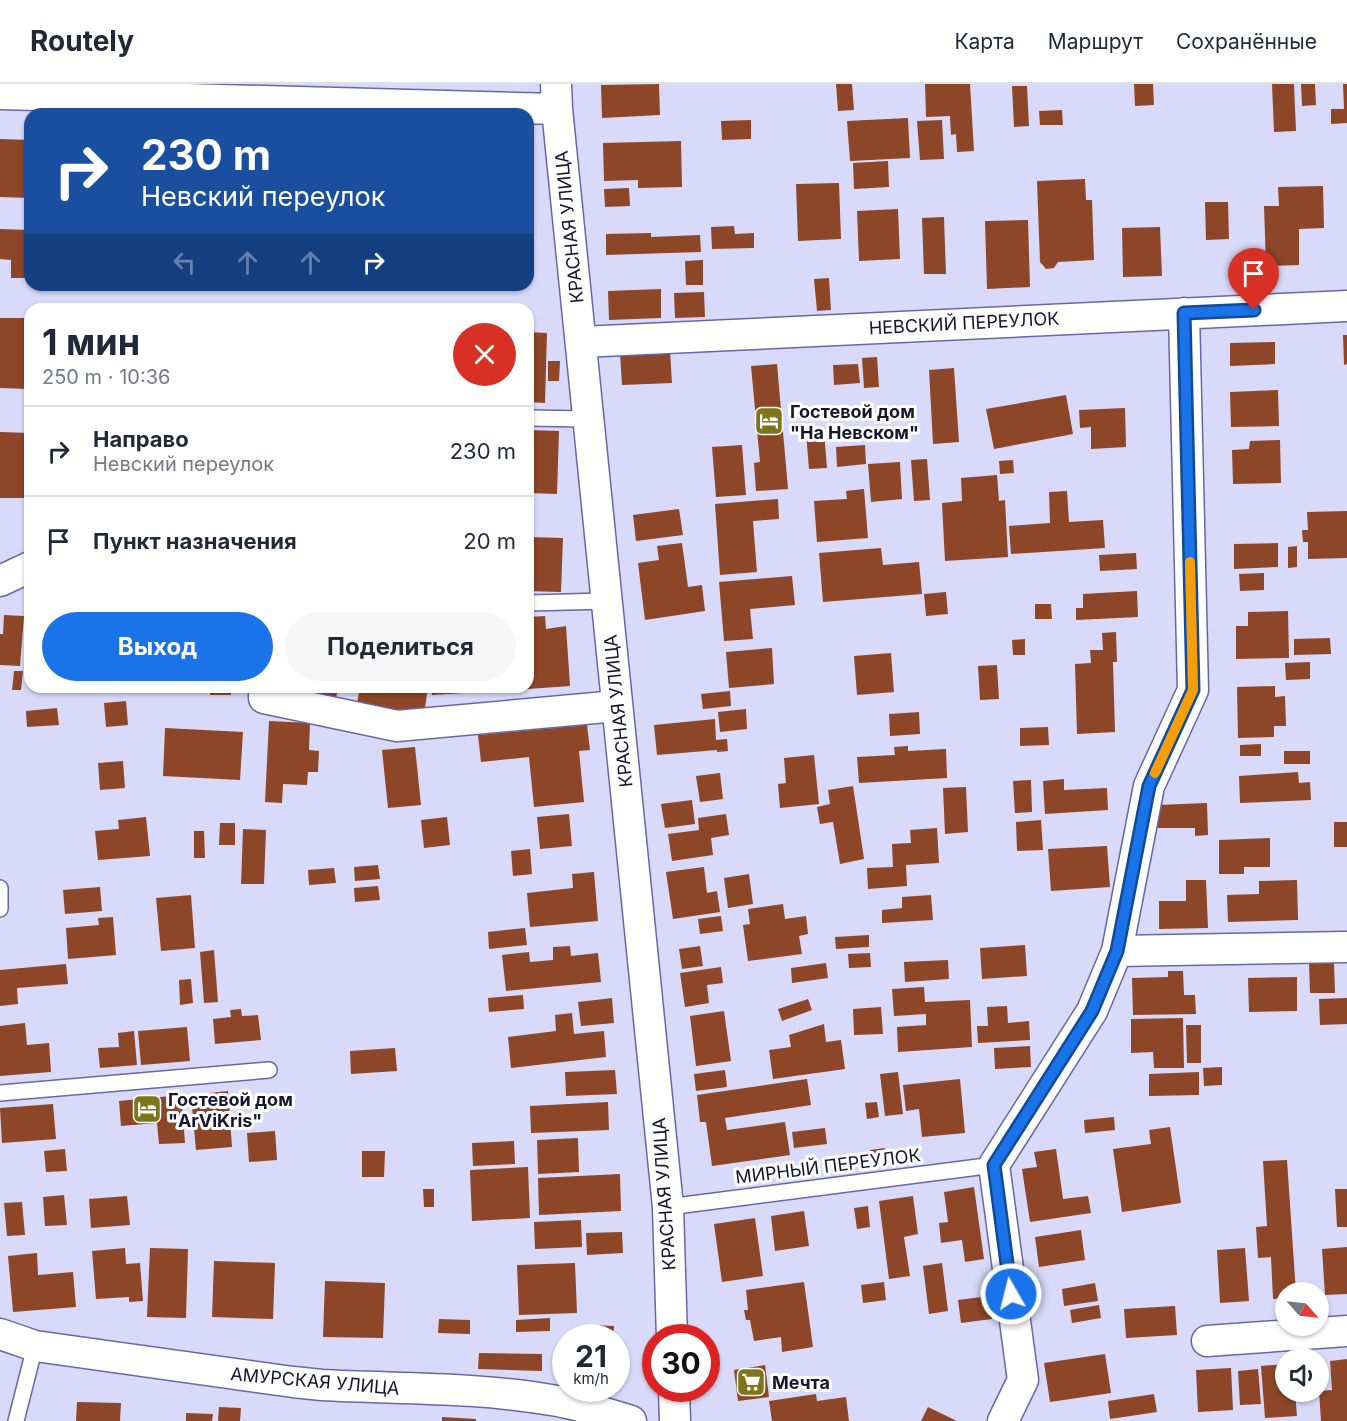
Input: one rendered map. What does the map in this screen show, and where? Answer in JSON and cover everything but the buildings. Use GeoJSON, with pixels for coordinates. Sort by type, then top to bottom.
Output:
{"type":"FeatureCollection","features":[{"type":"Feature","properties":{"kind":"street"},"geometry":{"type":"LineString","coordinates":[[0,94],[557,97]]}},
{"type":"Feature","properties":{"kind":"street","name":"КРАСНАЯ УЛИЦА"},"geometry":{"type":"LineString","coordinates":[[557,97],[587,419],[668,1207],[672,1324]]}},
{"type":"Feature","properties":{"kind":"street","name":"НЕВСКИЙ ПЕРЕУЛОК"},"geometry":{"type":"LineString","coordinates":[[581,342],[1347,306]]}},
{"type":"Feature","properties":{"kind":"street"},"geometry":{"type":"LineString","coordinates":[[1003,1421],[1023,1380],[994,1165],[1092,1011],[1117,951],[1149,786],[1193,690],[1184,313]]}},
{"type":"Feature","properties":{"kind":"street"},"geometry":{"type":"LineString","coordinates":[[0,581],[24,570]]}},
{"type":"Feature","properties":{"kind":"street"},"geometry":{"type":"LineString","coordinates":[[264,693],[264,698],[397,726],[617,706]]}},
{"type":"Feature","properties":{"kind":"street"},"geometry":{"type":"LineString","coordinates":[[1117,951],[1347,947]]}},
{"type":"Feature","properties":{"kind":"street"},"geometry":{"type":"LineString","coordinates":[[1207,1341],[1347,1331]]}},
{"type":"Feature","properties":{"kind":"street","name":"АМУРСКАЯ УЛИЦА"},"geometry":{"type":"LineString","coordinates":[[0,1334],[35,1346],[322,1385],[507,1394],[585,1407],[631,1421]]}},
{"type":"Feature","properties":{"kind":"street"},"geometry":{"type":"LineString","coordinates":[[674,1402],[675,1421]]}},
{"type":"Feature","properties":{"kind":"lane"},"geometry":{"type":"LineString","coordinates":[[534,418],[587,419]]}},
{"type":"Feature","properties":{"kind":"lane"},"geometry":{"type":"LineString","coordinates":[[534,603],[607,601]]}},
{"type":"Feature","properties":{"kind":"lane"},"geometry":{"type":"LineString","coordinates":[[0,888],[0,909]]}},
{"type":"Feature","properties":{"kind":"lane"},"geometry":{"type":"LineString","coordinates":[[0,1093],[268,1070]]}},
{"type":"Feature","properties":{"kind":"lane","name":"МИРНЫЙ ПЕРЕУЛОК"},"geometry":{"type":"LineString","coordinates":[[668,1207],[994,1165]]}},
{"type":"Feature","properties":{"kind":"lane"},"geometry":{"type":"LineString","coordinates":[[16,1421],[35,1346]]}},
{"type":"Feature","properties":{"kind":"slow traffic"},"geometry":{"type":"LineString","coordinates":[[1155,773],[1193,690],[1190,562]]}},
{"type":"Feature","properties":{"kind":"place","name":"Гостевой дом \"На Невском\""},"geometry":{"type":"Point","coordinates":[769,421]}},
{"type":"Feature","properties":{"kind":"place","name":"Гостевой дом \"ArViKris\""},"geometry":{"type":"Point","coordinates":[147,1109]}},
{"type":"Feature","properties":{"kind":"place","name":"Мечта"},"geometry":{"type":"Point","coordinates":[751,1382]}},
{"type":"Feature","properties":{"kind":"route"},"geometry":{"type":"LineString","coordinates":[[1011,1294],[994,1165],[1092,1011],[1117,951],[1149,786],[1193,690],[1184,313],[1254,310]]}}]}
